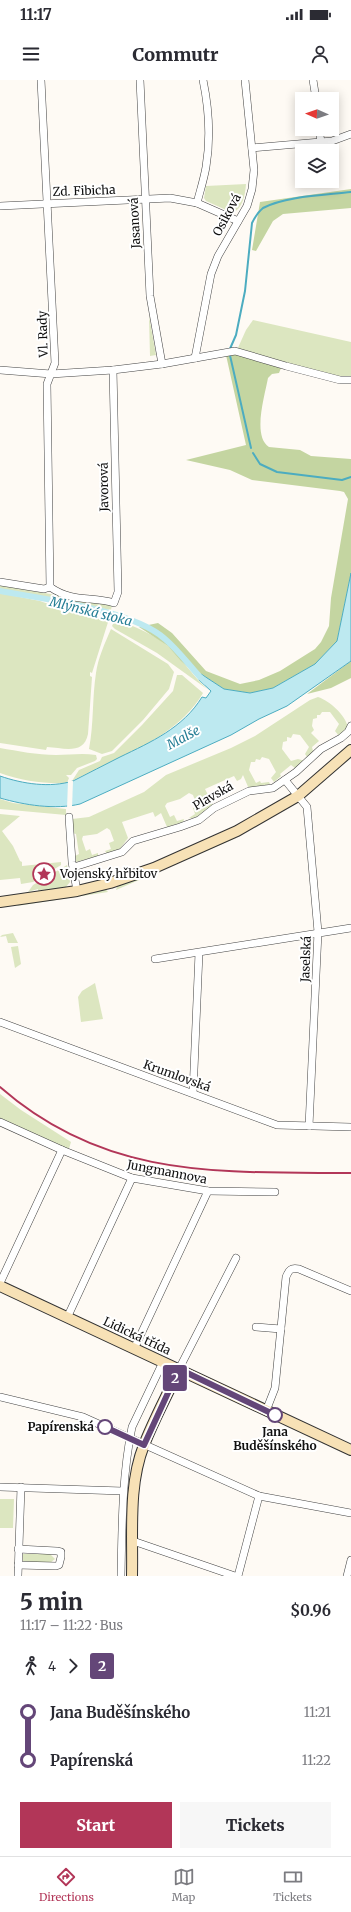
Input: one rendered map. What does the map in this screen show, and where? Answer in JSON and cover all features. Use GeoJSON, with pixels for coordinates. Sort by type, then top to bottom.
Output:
{"type":"FeatureCollection","features":[{"type":"Feature","properties":{"kind":"street","name":"Vl. Rady"},"geometry":{"type":"LineString","coordinates":[[41,80],[55,363],[47,384],[50,587]]}},
{"type":"Feature","properties":{"kind":"street","name":"Jasanová"},"geometry":{"type":"LineString","coordinates":[[140,80],[150,296],[162,364]]}},
{"type":"Feature","properties":{"kind":"street"},"geometry":{"type":"LineString","coordinates":[[197,203],[206,167],[209,136],[208,105],[203,80]]}},
{"type":"Feature","properties":{"kind":"street","name":"Osiková"},"geometry":{"type":"LineString","coordinates":[[195,358],[211,274],[218,256],[247,206],[252,189],[254,170],[245,80]]}},
{"type":"Feature","properties":{"kind":"street"},"geometry":{"type":"LineString","coordinates":[[313,80],[315,92]]}},
{"type":"Feature","properties":{"kind":"street"},"geometry":{"type":"LineString","coordinates":[[252,148],[332,141],[351,134]]}},
{"type":"Feature","properties":{"kind":"street"},"geometry":{"type":"LineString","coordinates":[[320,136],[321,142]]}},
{"type":"Feature","properties":{"kind":"street","name":"Zd. Fibicha"},"geometry":{"type":"LineString","coordinates":[[0,206],[170,198],[197,203],[238,221]]}},
{"type":"Feature","properties":{"kind":"street"},"geometry":{"type":"LineString","coordinates":[[0,370],[51,374],[112,370],[162,364],[233,351],[326,376],[351,380]]}},
{"type":"Feature","properties":{"kind":"street","name":"Javorová"},"geometry":{"type":"LineString","coordinates":[[50,587],[59,593],[80,599],[114,603],[118,592],[112,370]]}},
{"type":"Feature","properties":{"kind":"street"},"geometry":{"type":"LineString","coordinates":[[0,582],[44,589],[50,587]]}},
{"type":"Feature","properties":{"kind":"street","name":"Plavská"},"geometry":{"type":"LineString","coordinates":[[73,865],[122,852],[131,842],[199,820],[214,808],[249,791],[274,788],[308,762],[320,749],[341,738],[348,732],[351,726]]}},
{"type":"Feature","properties":{"kind":"street"},"geometry":{"type":"LineString","coordinates":[[0,902],[77,891],[110,883],[154,868],[237,831],[298,796],[351,750]]}},
{"type":"Feature","properties":{"kind":"street","name":"Jaselská"},"geometry":{"type":"LineString","coordinates":[[284,780],[307,807],[318,932],[309,1126]]}},
{"type":"Feature","properties":{"kind":"street"},"geometry":{"type":"LineString","coordinates":[[69,817],[77,891]]}},
{"type":"Feature","properties":{"kind":"street"},"geometry":{"type":"LineString","coordinates":[[155,959],[199,953],[318,932],[351,928]]}},
{"type":"Feature","properties":{"kind":"street"},"geometry":{"type":"LineString","coordinates":[[193,1093],[199,953]]}},
{"type":"Feature","properties":{"kind":"street","name":"Krumlovská"},"geometry":{"type":"LineString","coordinates":[[0,1022],[277,1124],[351,1126]]}},
{"type":"Feature","properties":{"kind":"street","name":"Jungmannova"},"geometry":{"type":"LineString","coordinates":[[0,1122],[62,1150],[132,1178],[208,1191],[271,1193]]}},
{"type":"Feature","properties":{"kind":"street"},"geometry":{"type":"LineString","coordinates":[[0,1285],[62,1150]]}},
{"type":"Feature","properties":{"kind":"street"},"geometry":{"type":"LineString","coordinates":[[67,1318],[132,1178]]}},
{"type":"Feature","properties":{"kind":"street"},"geometry":{"type":"LineString","coordinates":[[134,1349],[208,1191]]}},
{"type":"Feature","properties":{"kind":"street"},"geometry":{"type":"LineString","coordinates":[[132,1576],[134,1496],[138,1469],[144,1445],[179,1369],[236,1258]]}},
{"type":"Feature","properties":{"kind":"street"},"geometry":{"type":"LineString","coordinates":[[266,1411],[275,1388],[286,1277],[291,1268],[299,1269],[351,1291]]}},
{"type":"Feature","properties":{"kind":"street","name":"Lidická třída"},"geometry":{"type":"LineString","coordinates":[[0,1285],[67,1318],[351,1450]]}},
{"type":"Feature","properties":{"kind":"street"},"geometry":{"type":"LineString","coordinates":[[256,1327],[281,1329]]}},
{"type":"Feature","properties":{"kind":"street"},"geometry":{"type":"LineString","coordinates":[[121,1576],[123,1491],[132,1427],[163,1362]]}},
{"type":"Feature","properties":{"kind":"street"},"geometry":{"type":"LineString","coordinates":[[0,1397],[78,1416],[144,1445],[155,1448],[259,1496],[351,1514]]}},
{"type":"Feature","properties":{"kind":"street"},"geometry":{"type":"LineString","coordinates":[[0,1487],[123,1491]]}},
{"type":"Feature","properties":{"kind":"street"},"geometry":{"type":"LineString","coordinates":[[18,1576],[21,1487]]}},
{"type":"Feature","properties":{"kind":"street"},"geometry":{"type":"LineString","coordinates":[[238,1576],[259,1496]]}},
{"type":"Feature","properties":{"kind":"street"},"geometry":{"type":"LineString","coordinates":[[133,1541],[235,1576]]}},
{"type":"Feature","properties":{"kind":"street"},"geometry":{"type":"LineString","coordinates":[[18,1549],[57,1551],[60,1552],[61,1557],[59,1565],[56,1566],[18,1565]]}},
{"type":"Feature","properties":{"kind":"street"},"geometry":{"type":"LineString","coordinates":[[347,1576],[351,1560]]}},
{"type":"Feature","properties":{"kind":"green space"},"geometry":{"type":"Polygon","coordinates":[[[246,184],[243,201],[239,208],[233,213],[206,201],[204,198],[206,186],[246,184]]]}},
{"type":"Feature","properties":{"kind":"green space"},"geometry":{"type":"Polygon","coordinates":[[[351,189],[351,208],[283,214],[273,221],[256,251],[252,250],[260,202],[351,189]]]}},
{"type":"Feature","properties":{"kind":"green space"},"geometry":{"type":"Polygon","coordinates":[[[149,316],[156,355],[150,356],[149,316]]]}},
{"type":"Feature","properties":{"kind":"green space"},"geometry":{"type":"Polygon","coordinates":[[[253,320],[351,342],[351,378],[237,350],[246,330],[253,320]]]}},
{"type":"Feature","properties":{"kind":"green space"},"geometry":{"type":"Polygon","coordinates":[[[234,353],[281,368],[279,373],[272,374],[268,378],[261,415],[261,434],[264,442],[269,447],[300,450],[311,456],[351,459],[351,573],[337,641],[315,664],[273,688],[250,693],[224,689],[201,674],[200,677],[181,661],[168,646],[139,627],[158,623],[172,633],[206,671],[240,684],[259,680],[280,671],[315,649],[321,642],[329,626],[331,598],[348,499],[344,492],[252,480],[230,470],[186,460],[246,445],[226,355],[234,353]]]}},
{"type":"Feature","properties":{"kind":"green space"},"geometry":{"type":"Polygon","coordinates":[[[0,585],[112,605],[111,610],[0,590],[0,585]]]}},
{"type":"Feature","properties":{"kind":"green space"},"geometry":{"type":"Polygon","coordinates":[[[0,593],[40,601],[60,608],[109,619],[92,673],[90,672],[90,676],[92,677],[88,734],[86,741],[78,748],[66,749],[47,747],[46,750],[0,743],[0,593]]]}},
{"type":"Feature","properties":{"kind":"green space"},"geometry":{"type":"Polygon","coordinates":[[[117,620],[144,631],[169,647],[207,689],[157,653],[115,629],[112,626],[117,620]]]}},
{"type":"Feature","properties":{"kind":"green space"},"geometry":{"type":"Polygon","coordinates":[[[111,629],[168,664],[174,672],[169,689],[143,720],[112,751],[102,754],[89,749],[97,667],[111,629]]]}},
{"type":"Feature","properties":{"kind":"green space"},"geometry":{"type":"Polygon","coordinates":[[[351,661],[351,678],[331,688],[307,694],[351,661]]]}},
{"type":"Feature","properties":{"kind":"green space"},"geometry":{"type":"Polygon","coordinates":[[[177,675],[182,675],[203,693],[192,709],[162,735],[126,755],[72,781],[79,770],[100,761],[102,757],[114,753],[142,725],[173,691],[177,675]]]}},
{"type":"Feature","properties":{"kind":"green space"},"geometry":{"type":"Polygon","coordinates":[[[318,697],[323,699],[340,713],[348,727],[339,736],[335,731],[339,724],[330,712],[322,712],[320,715],[317,715],[317,718],[313,719],[312,726],[314,730],[311,733],[319,741],[312,747],[313,751],[308,758],[305,754],[309,747],[300,735],[293,734],[291,738],[287,737],[287,741],[283,742],[282,749],[291,761],[298,759],[305,761],[295,768],[291,765],[280,774],[281,776],[274,782],[271,778],[276,772],[269,759],[262,757],[260,760],[256,759],[255,762],[251,762],[249,770],[256,783],[260,781],[261,783],[269,782],[270,784],[249,789],[243,775],[241,779],[237,781],[234,776],[205,789],[213,805],[195,818],[189,818],[195,814],[193,808],[197,806],[193,795],[189,793],[180,799],[167,803],[165,806],[170,817],[174,815],[177,821],[184,819],[183,822],[167,827],[161,813],[155,817],[153,812],[122,822],[128,838],[119,850],[107,854],[105,851],[111,849],[109,843],[114,841],[110,830],[107,828],[97,834],[83,836],[82,839],[86,851],[90,849],[92,855],[98,853],[98,856],[76,862],[75,856],[79,854],[76,834],[72,833],[72,819],[89,817],[144,792],[166,775],[231,748],[255,736],[310,700],[318,697]]]}},
{"type":"Feature","properties":{"kind":"green space"},"geometry":{"type":"Polygon","coordinates":[[[0,748],[28,753],[96,755],[97,759],[77,768],[71,775],[66,775],[69,778],[67,783],[41,782],[25,780],[0,773],[0,748]]]}},
{"type":"Feature","properties":{"kind":"green space"},"geometry":{"type":"Polygon","coordinates":[[[0,799],[13,803],[66,809],[66,815],[0,809],[0,799]]]}},
{"type":"Feature","properties":{"kind":"green space"},"geometry":{"type":"Polygon","coordinates":[[[0,814],[20,816],[2,831],[13,846],[20,861],[22,862],[22,866],[61,862],[61,865],[33,882],[21,884],[20,878],[0,880],[0,814]]]}},
{"type":"Feature","properties":{"kind":"green space"},"geometry":{"type":"Polygon","coordinates":[[[232,837],[236,838],[116,890],[118,884],[232,837]]]}},
{"type":"Feature","properties":{"kind":"green space"},"geometry":{"type":"Polygon","coordinates":[[[67,865],[70,882],[65,888],[38,891],[38,889],[28,892],[33,885],[67,865]]]}},
{"type":"Feature","properties":{"kind":"green space"},"geometry":{"type":"Polygon","coordinates":[[[104,887],[108,892],[17,906],[20,903],[104,887]]]}},
{"type":"Feature","properties":{"kind":"green space"},"geometry":{"type":"Polygon","coordinates":[[[13,933],[18,943],[8,943],[6,936],[0,937],[2,935],[13,933]]]}},
{"type":"Feature","properties":{"kind":"green space"},"geometry":{"type":"Polygon","coordinates":[[[18,946],[21,964],[15,968],[11,947],[18,946]]]}},
{"type":"Feature","properties":{"kind":"green space"},"geometry":{"type":"Polygon","coordinates":[[[95,983],[103,1019],[81,1022],[78,997],[82,991],[95,983]]]}},
{"type":"Feature","properties":{"kind":"green space"},"geometry":{"type":"Polygon","coordinates":[[[0,1094],[21,1110],[71,1142],[68,1152],[0,1119],[0,1094]]]}},
{"type":"Feature","properties":{"kind":"green space"},"geometry":{"type":"Polygon","coordinates":[[[0,1499],[14,1499],[13,1528],[0,1528],[0,1499]]]}},
{"type":"Feature","properties":{"kind":"green space"},"geometry":{"type":"Polygon","coordinates":[[[23,1554],[50,1554],[55,1559],[50,1563],[23,1563],[23,1554]]]}},
{"type":"Feature","properties":{"kind":"water","name":"Malše"},"geometry":{"type":"Polygon","coordinates":[[[351,573],[351,661],[287,706],[259,719],[231,735],[80,804],[50,807],[19,803],[0,798],[0,776],[27,783],[46,785],[73,781],[155,740],[176,726],[186,717],[202,697],[206,698],[211,691],[199,680],[201,674],[224,689],[250,693],[273,688],[315,664],[337,641],[351,573]]]}},
{"type":"Feature","properties":{"kind":"pier"},"geometry":{"type":"Polygon","coordinates":[[[68,781],[73,781],[72,808],[67,809],[68,781]]]}},
{"type":"Feature","properties":{"kind":"waterway"},"geometry":{"type":"LineString","coordinates":[[251,448],[229,351],[236,335],[245,291],[252,223],[263,208],[272,204],[294,198],[351,192]]}},
{"type":"Feature","properties":{"kind":"waterway"},"geometry":{"type":"LineString","coordinates":[[253,453],[260,464],[277,472],[342,480],[351,477]]}},
{"type":"Feature","properties":{"kind":"waterway","name":"Mlýnská stoka"},"geometry":{"type":"LineString","coordinates":[[0,591],[87,607],[132,620],[151,629],[165,639],[206,682]]}},
{"type":"Feature","properties":{"kind":"railway"},"geometry":{"type":"LineString","coordinates":[[0,1087],[40,1117],[81,1140],[123,1155],[166,1164],[210,1170],[351,1173]]}},
{"type":"Feature","properties":{"kind":"bus line","name":"2"},"geometry":{"type":"LineString","coordinates":[[105,1427],[144,1445],[179,1369],[275,1415]]}},
{"type":"Feature","properties":{"kind":"place","name":"Vojenský hřbitov"},"geometry":{"type":"Point","coordinates":[44,874]}},
{"type":"Feature","properties":{"kind":"place","name":"Jana Buděšínského"},"geometry":{"type":"Point","coordinates":[275,1415]}},
{"type":"Feature","properties":{"kind":"place","name":"Papírenská"},"geometry":{"type":"Point","coordinates":[105,1427]}}]}
